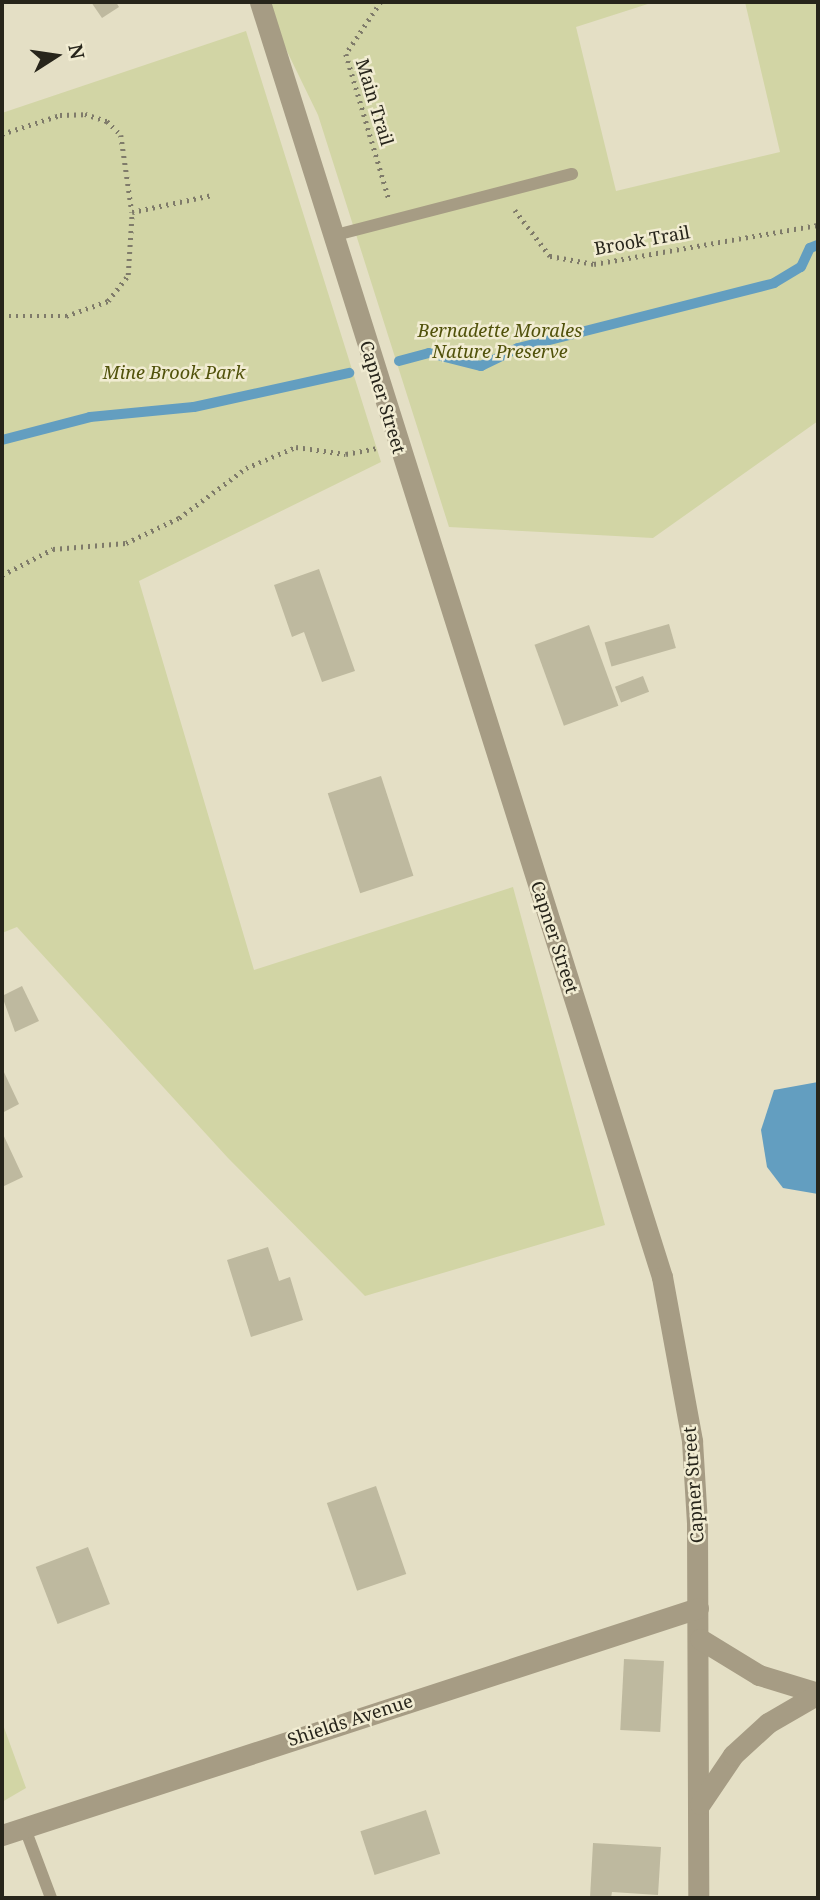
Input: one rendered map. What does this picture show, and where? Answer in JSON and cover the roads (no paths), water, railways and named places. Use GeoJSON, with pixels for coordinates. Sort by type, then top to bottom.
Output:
{"type":"FeatureCollection","features":[{"type":"Feature","properties":{"kind":"street","name":"Capner Street"},"geometry":{"type":"LineString","coordinates":[[260,2],[662,1277],[692,1441],[700,1639],[698,1898]]}},
{"type":"Feature","properties":{"kind":"street","name":"Shields Avenue"},"geometry":{"type":"LineString","coordinates":[[2,1835],[698,1608]]}},
{"type":"Feature","properties":{"kind":"street"},"geometry":{"type":"LineString","coordinates":[[700,1639],[759,1675],[818,1694]]}},
{"type":"Feature","properties":{"kind":"street"},"geometry":{"type":"LineString","coordinates":[[700,1804],[742,1747],[768,1723],[818,1694]]}},
{"type":"Feature","properties":{"kind":"lane"},"geometry":{"type":"LineString","coordinates":[[332,236],[572,174]]}},
{"type":"Feature","properties":{"kind":"lane"},"geometry":{"type":"LineString","coordinates":[[24,1826],[51,1898]]}},
{"type":"Feature","properties":{"kind":"water"},"geometry":{"type":"Polygon","coordinates":[[[818,1082],[818,1194],[783,1188],[767,1167],[761,1130],[774,1090],[818,1082]]]}},
{"type":"Feature","properties":{"kind":"waterway"},"geometry":{"type":"LineString","coordinates":[[399,361],[429,353],[481,366],[518,348],[774,283],[801,267],[810,248],[818,245]]}},
{"type":"Feature","properties":{"kind":"waterway"},"geometry":{"type":"LineString","coordinates":[[2,440],[90,417],[194,407],[349,373]]}},
{"type":"Feature","properties":{"kind":"park label","name":"Bernadette Morales Nature Preserve"},"geometry":{"type":"Point","coordinates":[500,341]}},
{"type":"Feature","properties":{"kind":"park label","name":"Mine Brook Park"},"geometry":{"type":"Point","coordinates":[174,372]}}]}
